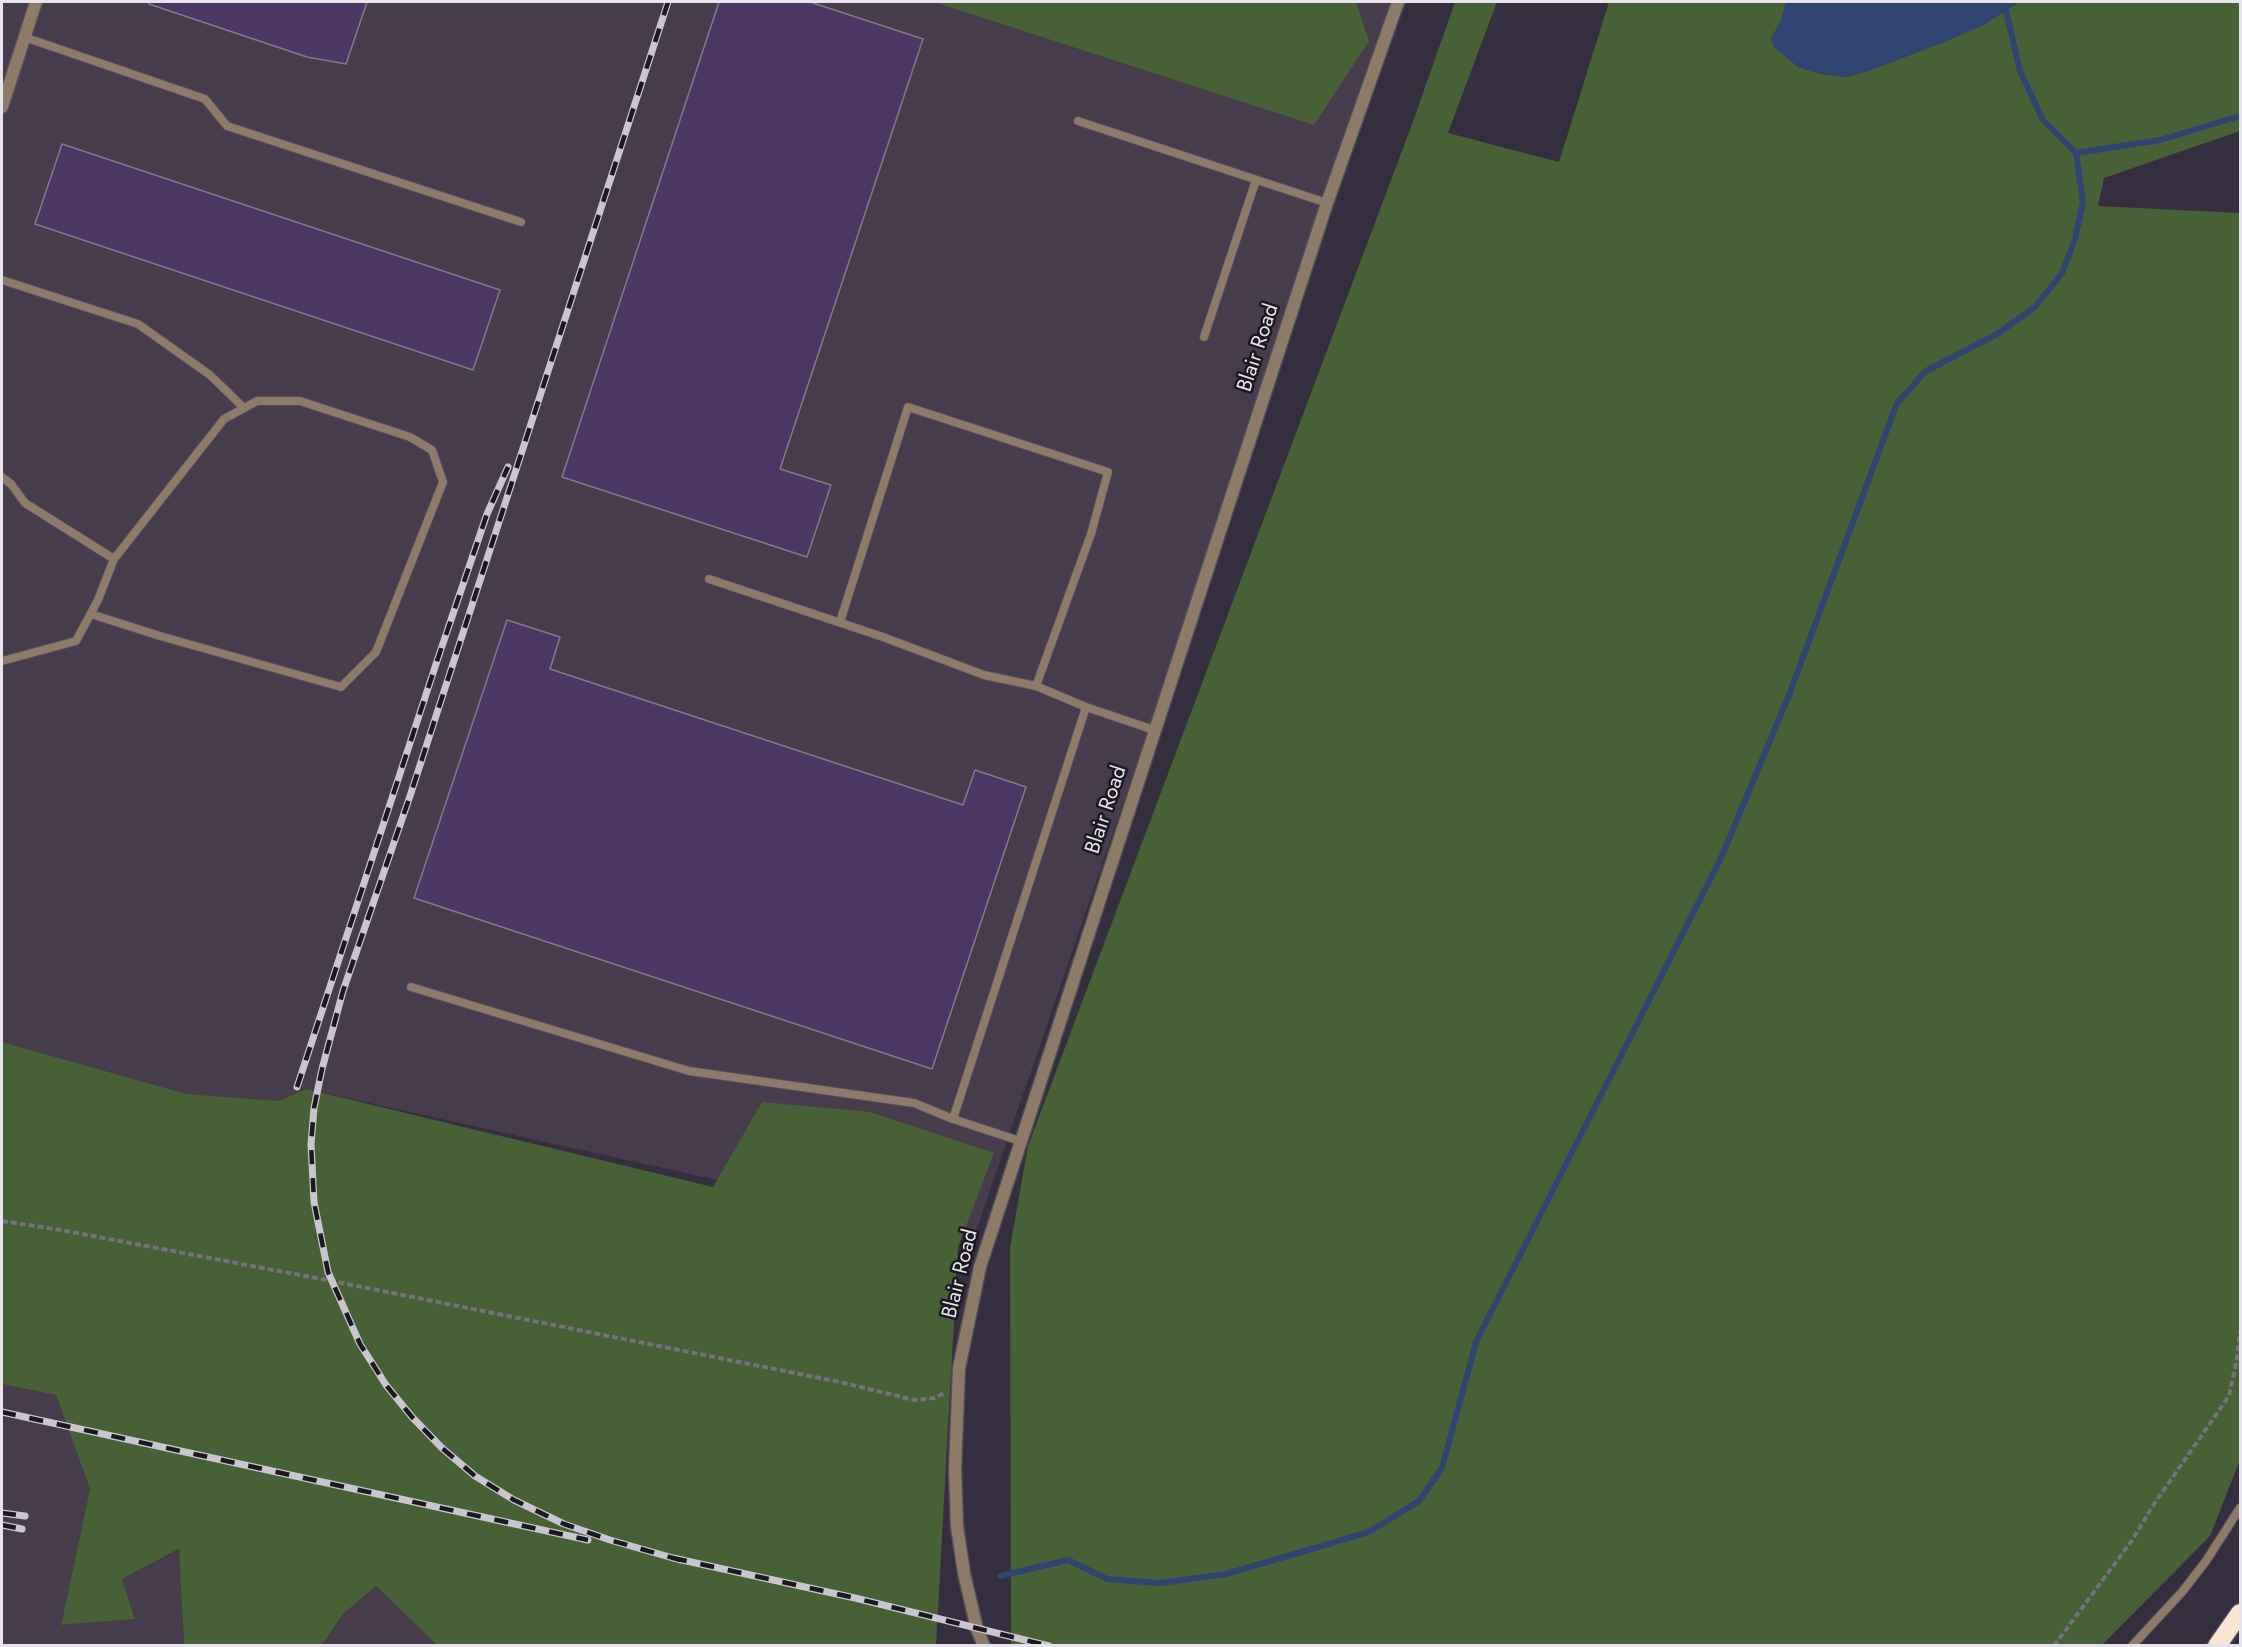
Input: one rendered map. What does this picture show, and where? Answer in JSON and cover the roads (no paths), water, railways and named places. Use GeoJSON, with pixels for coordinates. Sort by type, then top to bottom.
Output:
{"type":"FeatureCollection","features":[{"type":"Feature","properties":{"kind":"highway"},"geometry":{"type":"LineString","coordinates":[[2217,1646],[2241,1613]]}},
{"type":"Feature","properties":{"kind":"street"},"geometry":{"type":"LineString","coordinates":[[3,100],[36,2]]}},
{"type":"Feature","properties":{"kind":"street","name":"Blair Road"},"geometry":{"type":"LineString","coordinates":[[984,1646],[977,1629],[964,1574],[957,1526],[955,1468],[960,1368],[980,1267],[1327,203],[1398,2]]}},
{"type":"Feature","properties":{"kind":"lane"},"geometry":{"type":"LineString","coordinates":[[24,37],[205,99],[227,126],[521,222]]}},
{"type":"Feature","properties":{"kind":"lane"},"geometry":{"type":"LineString","coordinates":[[1078,121],[1327,203]]}},
{"type":"Feature","properties":{"kind":"lane"},"geometry":{"type":"LineString","coordinates":[[1204,337],[1256,180]]}},
{"type":"Feature","properties":{"kind":"lane"},"geometry":{"type":"LineString","coordinates":[[2,280],[138,324],[210,375],[244,408]]}},
{"type":"Feature","properties":{"kind":"lane"},"geometry":{"type":"LineString","coordinates":[[2,661],[76,641],[91,614],[114,559],[224,419],[257,400],[300,402],[410,437],[432,450],[443,483],[376,652],[341,687],[170,639],[91,614]]}},
{"type":"Feature","properties":{"kind":"lane"},"geometry":{"type":"LineString","coordinates":[[840,622],[908,407],[1108,472],[1090,534],[1036,686]]}},
{"type":"Feature","properties":{"kind":"lane"},"geometry":{"type":"LineString","coordinates":[[2,477],[25,503],[114,559]]}},
{"type":"Feature","properties":{"kind":"lane"},"geometry":{"type":"LineString","coordinates":[[709,579],[840,622],[984,675],[1036,686],[1086,707],[1154,730]]}},
{"type":"Feature","properties":{"kind":"lane"},"geometry":{"type":"LineString","coordinates":[[953,1119],[1086,707]]}},
{"type":"Feature","properties":{"kind":"lane"},"geometry":{"type":"LineString","coordinates":[[411,987],[689,1071],[914,1104],[1020,1141]]}},
{"type":"Feature","properties":{"kind":"lane"},"geometry":{"type":"LineString","coordinates":[[2132,1646],[2182,1592],[2206,1561],[2241,1508]]}},
{"type":"Feature","properties":{"kind":"water"},"geometry":{"type":"Polygon","coordinates":[[[1786,2],[2019,2],[1983,25],[1868,71],[1845,77],[1821,74],[1798,67],[1774,47],[1771,40],[1781,21],[1786,2]]]}},
{"type":"Feature","properties":{"kind":"waterway"},"geometry":{"type":"LineString","coordinates":[[2006,11],[2020,71],[2043,120],[2076,153],[2160,140],[2240,116]]}},
{"type":"Feature","properties":{"kind":"waterway"},"geometry":{"type":"LineString","coordinates":[[1000,1576],[1068,1560],[1107,1579],[1160,1583],[1226,1574],[1369,1532],[1419,1501],[1442,1468],[1476,1342],[1721,858],[1789,695],[1897,403],[1926,371],[1997,334],[2035,307],[2062,273],[2075,239],[2083,202],[2076,153]]}},
{"type":"Feature","properties":{"kind":"railway"},"geometry":{"type":"LineString","coordinates":[[668,2],[410,796],[343,991],[322,1069],[314,1108],[311,1144],[314,1202],[328,1272],[360,1344],[386,1385],[412,1417],[442,1448],[475,1476],[514,1500],[564,1524],[680,1560]]}},
{"type":"Feature","properties":{"kind":"railway"},"geometry":{"type":"LineString","coordinates":[[297,1087],[487,514],[508,467]]}},
{"type":"Feature","properties":{"kind":"railway"},"geometry":{"type":"LineString","coordinates":[[2,1412],[588,1540]]}},
{"type":"Feature","properties":{"kind":"railway"},"geometry":{"type":"LineString","coordinates":[[2,1513],[25,1516]]}},
{"type":"Feature","properties":{"kind":"railway"},"geometry":{"type":"LineString","coordinates":[[2,1525],[22,1529]]}},
{"type":"Feature","properties":{"kind":"railway"},"geometry":{"type":"LineString","coordinates":[[673,1558],[855,1598],[1049,1646]]}}]}
